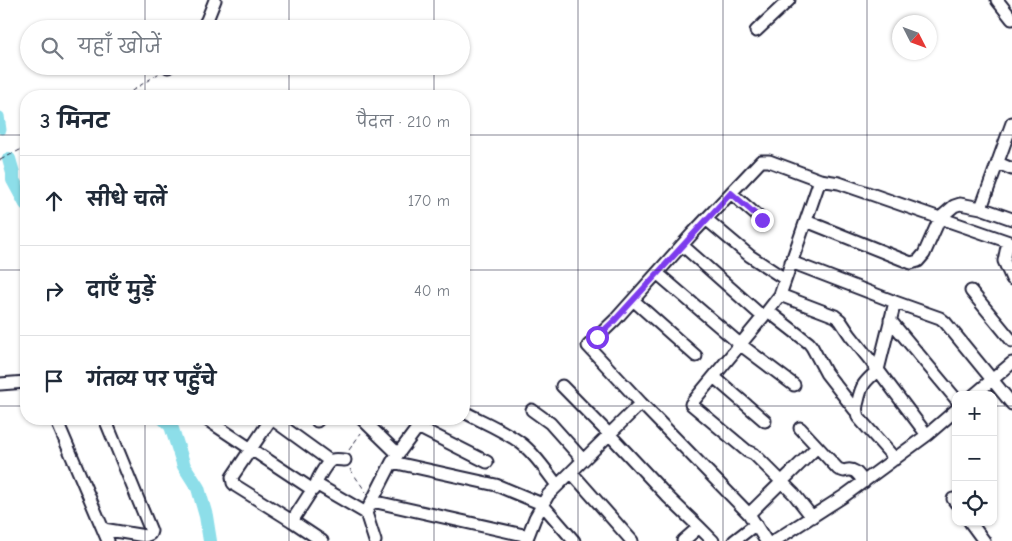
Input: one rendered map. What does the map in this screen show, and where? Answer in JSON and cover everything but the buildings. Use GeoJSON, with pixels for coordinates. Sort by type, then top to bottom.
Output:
{"type":"FeatureCollection","features":[{"type":"Feature","properties":{"kind":"street"},"geometry":{"type":"LineString","coordinates":[[208,20],[215,0]]}},
{"type":"Feature","properties":{"kind":"street"},"geometry":{"type":"LineString","coordinates":[[756,31],[789,0]]}},
{"type":"Feature","properties":{"kind":"street"},"geometry":{"type":"LineString","coordinates":[[997,0],[1012,19]]}},
{"type":"Feature","properties":{"kind":"street"},"geometry":{"type":"LineString","coordinates":[[981,208],[1012,123]]}},
{"type":"Feature","properties":{"kind":"street"},"geometry":{"type":"LineString","coordinates":[[766,541],[752,519],[732,497],[588,346],[615,320],[706,219],[761,161],[769,160],[820,180],[839,183],[1010,243],[1004,261],[1012,279]]}},
{"type":"Feature","properties":{"kind":"street"},"geometry":{"type":"LineString","coordinates":[[998,163],[1012,169]]}},
{"type":"Feature","properties":{"kind":"street"},"geometry":{"type":"LineString","coordinates":[[812,517],[794,494],[754,454],[747,451],[691,404],[780,295],[820,180]]}},
{"type":"Feature","properties":{"kind":"street"},"geometry":{"type":"LineString","coordinates":[[731,193],[762,220]]}},
{"type":"Feature","properties":{"kind":"street"},"geometry":{"type":"LineString","coordinates":[[806,221],[911,263],[918,261],[924,254],[940,218],[954,206],[960,204],[981,208],[1012,219]]}},
{"type":"Feature","properties":{"kind":"street"},"geometry":{"type":"LineString","coordinates":[[706,219],[750,256],[785,279]]}},
{"type":"Feature","properties":{"kind":"street"},"geometry":{"type":"LineString","coordinates":[[682,245],[766,314],[809,343],[824,369],[855,410],[858,417],[895,459]]}},
{"type":"Feature","properties":{"kind":"street"},"geometry":{"type":"LineString","coordinates":[[791,262],[940,318],[1012,404]]}},
{"type":"Feature","properties":{"kind":"street"},"geometry":{"type":"LineString","coordinates":[[657,273],[740,345],[794,385]]}},
{"type":"Feature","properties":{"kind":"street"},"geometry":{"type":"LineString","coordinates":[[971,291],[1012,341]]}},
{"type":"Feature","properties":{"kind":"street"},"geometry":{"type":"LineString","coordinates":[[780,295],[835,316],[840,320],[927,434]]}},
{"type":"Feature","properties":{"kind":"street"},"geometry":{"type":"LineString","coordinates":[[633,300],[696,356]]}},
{"type":"Feature","properties":{"kind":"street"},"geometry":{"type":"LineString","coordinates":[[855,410],[861,388],[878,370],[895,302]]}},
{"type":"Feature","properties":{"kind":"street"},"geometry":{"type":"LineString","coordinates":[[890,320],[952,394]]}},
{"type":"Feature","properties":{"kind":"street"},"geometry":{"type":"LineString","coordinates":[[978,391],[1012,363]]}},
{"type":"Feature","properties":{"kind":"street"},"geometry":{"type":"LineString","coordinates":[[714,377],[765,421]]}},
{"type":"Feature","properties":{"kind":"street"},"geometry":{"type":"LineString","coordinates":[[0,386],[20,383]]}},
{"type":"Feature","properties":{"kind":"street"},"geometry":{"type":"LineString","coordinates":[[562,386],[712,541]]}},
{"type":"Feature","properties":{"kind":"street"},"geometry":{"type":"LineString","coordinates":[[372,501],[527,539],[535,518],[548,494],[641,403]]}},
{"type":"Feature","properties":{"kind":"street"},"geometry":{"type":"LineString","coordinates":[[532,410],[550,424],[583,460]]}},
{"type":"Feature","properties":{"kind":"street"},"geometry":{"type":"LineString","coordinates":[[774,541],[791,536],[812,517],[864,482],[952,413]]}},
{"type":"Feature","properties":{"kind":"street"},"geometry":{"type":"LineString","coordinates":[[470,415],[512,437],[529,451],[558,485]]}},
{"type":"Feature","properties":{"kind":"street"},"geometry":{"type":"LineString","coordinates":[[59,425],[108,541]]}},
{"type":"Feature","properties":{"kind":"street"},"geometry":{"type":"LineString","coordinates":[[103,529],[146,536],[151,531],[107,425]]}},
{"type":"Feature","properties":{"kind":"street"},"geometry":{"type":"LineString","coordinates":[[215,425],[250,449],[314,487],[366,513]]}},
{"type":"Feature","properties":{"kind":"street"},"geometry":{"type":"LineString","coordinates":[[267,425],[232,477],[233,483],[322,541]]}},
{"type":"Feature","properties":{"kind":"street"},"geometry":{"type":"LineString","coordinates":[[279,425],[330,461]]}},
{"type":"Feature","properties":{"kind":"street"},"geometry":{"type":"LineString","coordinates":[[368,425],[395,458],[496,485],[542,504],[574,541]]}},
{"type":"Feature","properties":{"kind":"street"},"geometry":{"type":"LineString","coordinates":[[374,541],[366,513],[395,458],[420,425]]}},
{"type":"Feature","properties":{"kind":"street"},"geometry":{"type":"LineString","coordinates":[[424,425],[487,462]]}},
{"type":"Feature","properties":{"kind":"street"},"geometry":{"type":"LineString","coordinates":[[800,428],[840,471],[853,469],[864,482]]}},
{"type":"Feature","properties":{"kind":"street"},"geometry":{"type":"LineString","coordinates":[[734,541],[782,481],[817,447]]}},
{"type":"Feature","properties":{"kind":"street"},"geometry":{"type":"LineString","coordinates":[[292,521],[330,461],[335,459],[345,460]]}},
{"type":"Feature","properties":{"kind":"street"},"geometry":{"type":"LineString","coordinates":[[571,472],[632,541]]}},
{"type":"Feature","properties":{"kind":"street"},"geometry":{"type":"LineString","coordinates":[[973,526],[984,541]]}},
{"type":"Feature","properties":{"kind":"street"},"geometry":{"type":"LineString","coordinates":[[683,541],[699,527]]}},
{"type":"Feature","properties":{"kind":"path"},"geometry":{"type":"LineString","coordinates":[[133,90],[156,75]]}},
{"type":"Feature","properties":{"kind":"path"},"geometry":{"type":"LineString","coordinates":[[0,160],[20,150]]}},
{"type":"Feature","properties":{"kind":"path"},"geometry":{"type":"LineString","coordinates":[[363,425],[345,460],[372,501]]}},
{"type":"Feature","properties":{"kind":"waterway"},"geometry":{"type":"LineString","coordinates":[[0,116],[2,130]]}},
{"type":"Feature","properties":{"kind":"waterway"},"geometry":{"type":"LineString","coordinates":[[9,159],[13,180],[20,193]]}},
{"type":"Feature","properties":{"kind":"waterway"},"geometry":{"type":"LineString","coordinates":[[170,425],[184,466],[198,488],[206,516],[210,541]]}},
{"type":"Feature","properties":{"kind":"route"},"geometry":{"type":"LineString","coordinates":[[597,337],[615,320],[731,193],[762,220]]}}]}
